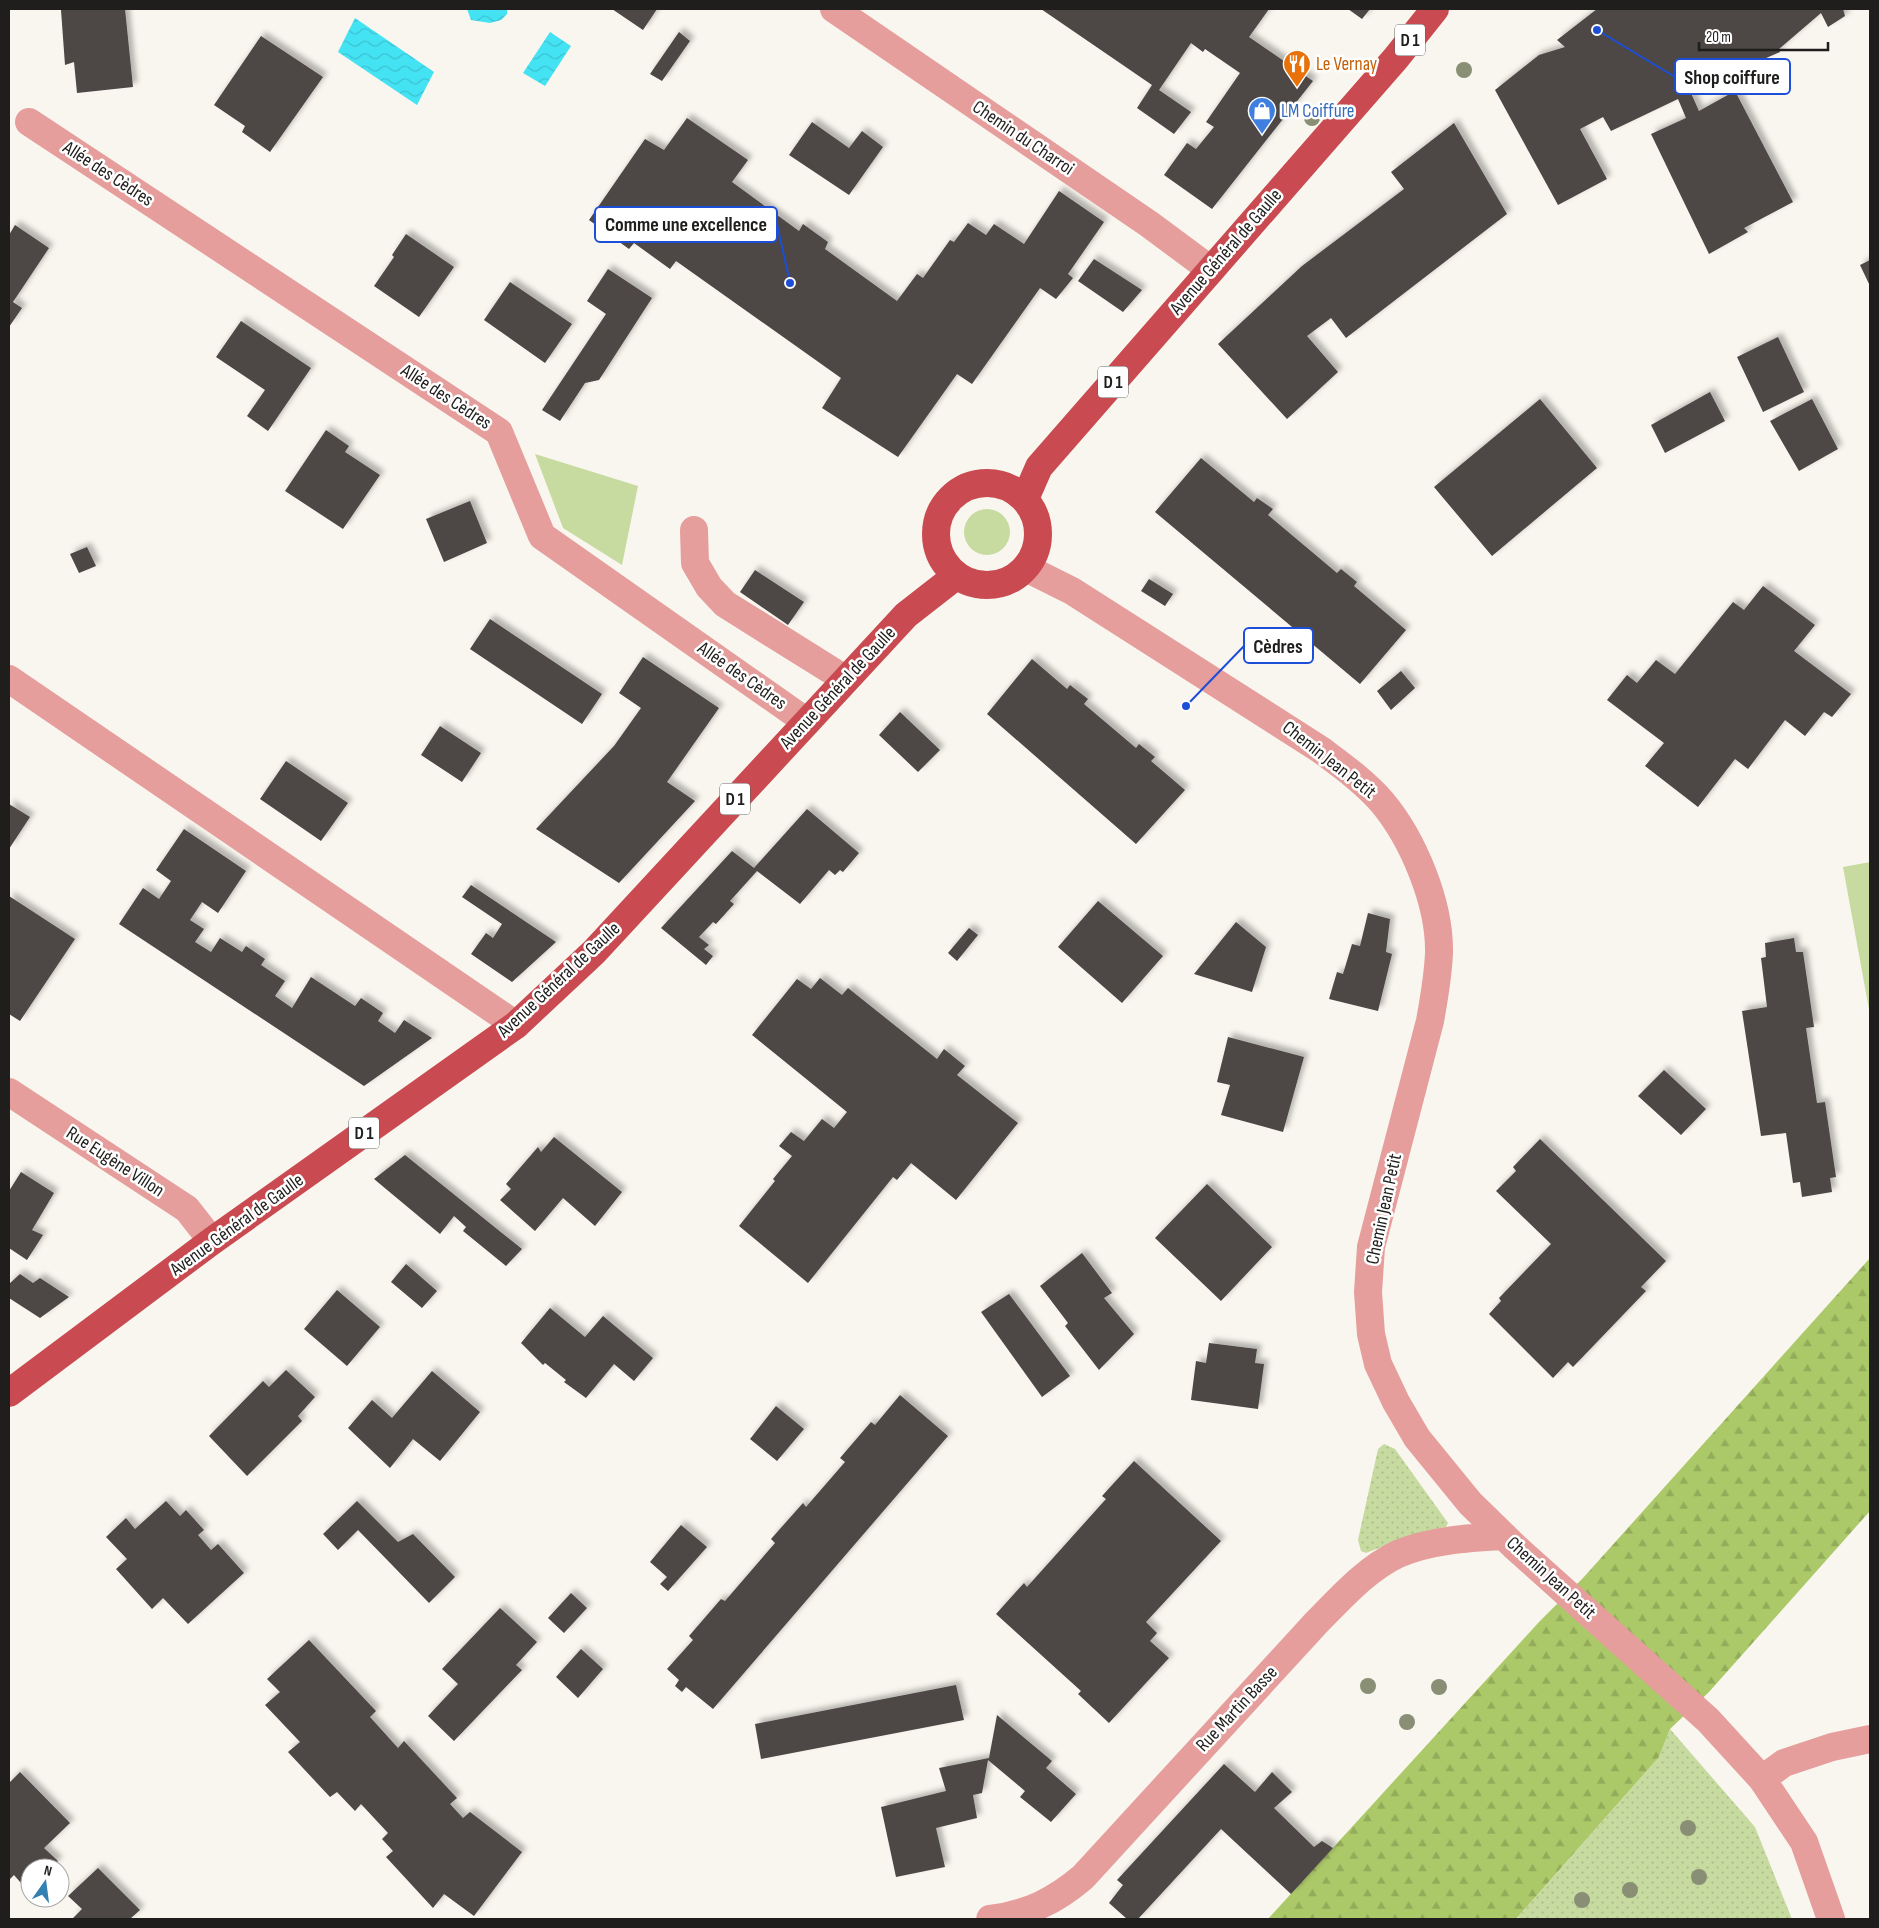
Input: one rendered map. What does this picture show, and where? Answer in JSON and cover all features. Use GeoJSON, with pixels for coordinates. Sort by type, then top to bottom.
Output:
{"type":"FeatureCollection","features":[{"type":"Feature","properties":{"kind":"main road","name":"Avenue Général de Gaulle"},"geometry":{"type":"LineString","coordinates":[[1025,499],[1039,467],[1396,58],[1435,9]]}},
{"type":"Feature","properties":{"kind":"main road"},"geometry":{"type":"LineString","coordinates":[[978,483],[995,483],[1011,488],[1025,499],[1034,513],[1039,529],[1038,546],[1031,562],[1026,568],[1005,583],[989,586],[972,584],[956,576],[944,564],[937,549],[935,531],[939,514],[948,500],[961,489],[978,483]]}},
{"type":"Feature","properties":{"kind":"main road","name":"Avenue Général de Gaulle"},"geometry":{"type":"LineString","coordinates":[[9,1392],[212,1241],[516,1025],[594,952],[906,615],[956,576]]}},
{"type":"Feature","properties":{"kind":"street","name":"Chemin du Charroi"},"geometry":{"type":"LineString","coordinates":[[834,9],[1149,224],[1210,270]]}},
{"type":"Feature","properties":{"kind":"street","name":"Allée des Cèdres"},"geometry":{"type":"LineString","coordinates":[[29,122],[500,432],[542,536],[807,722]]}},
{"type":"Feature","properties":{"kind":"street"},"geometry":{"type":"LineString","coordinates":[[694,530],[695,563],[708,587],[720,599],[845,679]]}},
{"type":"Feature","properties":{"kind":"street","name":"Chemin Jean Petit"},"geometry":{"type":"LineString","coordinates":[[1026,568],[1072,591],[1321,750],[1344,767],[1382,801],[1412,846],[1432,902],[1439,951],[1430,1021],[1371,1247],[1368,1292],[1371,1334],[1378,1364],[1396,1402],[1417,1438],[1470,1503],[1562,1589],[1708,1720],[1762,1779],[1804,1842],[1831,1919]]}},
{"type":"Feature","properties":{"kind":"street"},"geometry":{"type":"LineString","coordinates":[[9,679],[516,1025]]}},
{"type":"Feature","properties":{"kind":"street","name":"Rue Eugène Villon"},"geometry":{"type":"LineString","coordinates":[[9,1092],[187,1209],[212,1241]]}},
{"type":"Feature","properties":{"kind":"street","name":"Rue Martin Basse"},"geometry":{"type":"LineString","coordinates":[[990,1919],[1036,1908],[1061,1896],[1083,1877],[1316,1623],[1351,1589],[1380,1565],[1398,1555],[1423,1546],[1504,1536]]}},
{"type":"Feature","properties":{"kind":"street"},"geometry":{"type":"LineString","coordinates":[[1762,1779],[1784,1763],[1832,1747],[1870,1739]]}},
{"type":"Feature","properties":{"kind":"green space"},"geometry":{"type":"Polygon","coordinates":[[[535,454],[638,486],[622,565],[563,528],[535,454]]]}},
{"type":"Feature","properties":{"kind":"green space"},"geometry":{"type":"Polygon","coordinates":[[[992,509],[1004,515],[1009,523],[1009,541],[1004,549],[996,554],[982,555],[970,549],[965,541],[964,527],[970,515],[978,510],[992,509]]]}},
{"type":"Feature","properties":{"kind":"green space"},"geometry":{"type":"Polygon","coordinates":[[[1870,862],[1870,1015],[1843,867],[1870,862]]]}},
{"type":"Feature","properties":{"kind":"green space"},"geometry":{"type":"Polygon","coordinates":[[[1870,1258],[1870,1511],[1709,1692],[1670,1729],[1659,1757],[1516,1919],[1268,1919],[1539,1622],[1583,1578],[1870,1258]]]}},
{"type":"Feature","properties":{"kind":"green space"},"geometry":{"type":"Polygon","coordinates":[[[1384,1444],[1395,1449],[1448,1523],[1446,1527],[1419,1533],[1366,1553],[1361,1551],[1358,1540],[1378,1449],[1384,1444]]]}},
{"type":"Feature","properties":{"kind":"green space"},"geometry":{"type":"Polygon","coordinates":[[[1670,1729],[1755,1827],[1792,1919],[1521,1919],[1518,1917],[1659,1757],[1670,1729]]]}},
{"type":"Feature","properties":{"kind":"water"},"geometry":{"type":"Polygon","coordinates":[[[467,9],[507,9],[507,14],[501,20],[490,23],[471,20],[467,9]]]}},
{"type":"Feature","properties":{"kind":"water"},"geometry":{"type":"Polygon","coordinates":[[[355,18],[434,72],[417,105],[338,52],[355,18]]]}},
{"type":"Feature","properties":{"kind":"water"},"geometry":{"type":"Polygon","coordinates":[[[550,32],[571,46],[545,86],[523,73],[550,32]]]}},
{"type":"Feature","properties":{"kind":"building"},"geometry":{"type":"Polygon","coordinates":[[[125,9],[133,87],[77,93],[74,62],[65,65],[61,10],[125,9]]]}},
{"type":"Feature","properties":{"kind":"building"},"geometry":{"type":"Polygon","coordinates":[[[612,9],[657,9],[643,30],[612,9]]]}},
{"type":"Feature","properties":{"kind":"building"},"geometry":{"type":"Polygon","coordinates":[[[1041,9],[1269,9],[1249,37],[1313,81],[1212,209],[1164,175],[1187,143],[1196,149],[1214,127],[1206,122],[1240,73],[1205,49],[1203,52],[1191,43],[1159,90],[1191,112],[1174,134],[1137,108],[1152,85],[1041,9]]]}},
{"type":"Feature","properties":{"kind":"building"},"geometry":{"type":"Polygon","coordinates":[[[1348,9],[1370,9],[1362,19],[1348,9]]]}},
{"type":"Feature","properties":{"kind":"building"},"geometry":{"type":"Polygon","coordinates":[[[1597,9],[1843,9],[1845,16],[1828,27],[1821,13],[1779,49],[1780,52],[1690,91],[1699,111],[1735,91],[1793,202],[1744,228],[1748,232],[1709,254],[1651,134],[1686,118],[1678,99],[1611,131],[1603,117],[1580,129],[1607,179],[1558,205],[1495,90],[1539,55],[1565,47],[1557,40],[1597,9]]]}},
{"type":"Feature","properties":{"kind":"building"},"geometry":{"type":"Polygon","coordinates":[[[679,32],[690,41],[662,81],[650,74],[679,32]]]}},
{"type":"Feature","properties":{"kind":"building"},"geometry":{"type":"Polygon","coordinates":[[[261,36],[323,77],[270,152],[242,132],[245,126],[214,105],[261,36]]]}},
{"type":"Feature","properties":{"kind":"building"},"geometry":{"type":"Polygon","coordinates":[[[687,118],[748,160],[732,182],[799,231],[803,224],[828,242],[825,249],[897,301],[917,274],[923,278],[950,240],[954,242],[968,223],[986,235],[994,224],[1024,244],[1059,191],[1104,222],[1068,274],[1073,278],[1056,299],[1040,288],[972,384],[957,374],[898,457],[822,408],[841,378],[676,261],[670,269],[634,243],[629,249],[589,220],[645,139],[664,150],[687,118]]]}},
{"type":"Feature","properties":{"kind":"building"},"geometry":{"type":"Polygon","coordinates":[[[812,122],[849,148],[862,131],[883,147],[849,195],[789,155],[812,122]]]}},
{"type":"Feature","properties":{"kind":"building"},"geometry":{"type":"Polygon","coordinates":[[[1454,123],[1507,214],[1346,338],[1331,318],[1307,336],[1338,372],[1287,419],[1218,344],[1302,266],[1404,189],[1391,172],[1454,123]]]}},
{"type":"Feature","properties":{"kind":"building"},"geometry":{"type":"Polygon","coordinates":[[[15,225],[49,248],[13,302],[22,308],[9,327],[9,235],[15,225]]]}},
{"type":"Feature","properties":{"kind":"building"},"geometry":{"type":"Polygon","coordinates":[[[406,234],[454,267],[419,317],[374,286],[394,257],[392,255],[406,234]]]}},
{"type":"Feature","properties":{"kind":"building"},"geometry":{"type":"Polygon","coordinates":[[[1094,259],[1142,290],[1123,312],[1078,281],[1094,259]]]}},
{"type":"Feature","properties":{"kind":"building"},"geometry":{"type":"Polygon","coordinates":[[[1870,260],[1870,286],[1860,265],[1870,260]]]}},
{"type":"Feature","properties":{"kind":"building"},"geometry":{"type":"Polygon","coordinates":[[[608,269],[652,298],[599,380],[585,383],[560,421],[542,410],[606,314],[587,301],[608,269]]]}},
{"type":"Feature","properties":{"kind":"building"},"geometry":{"type":"Polygon","coordinates":[[[510,282],[572,324],[545,363],[484,320],[510,282]]]}},
{"type":"Feature","properties":{"kind":"building"},"geometry":{"type":"Polygon","coordinates":[[[241,321],[311,368],[268,431],[247,416],[265,390],[216,357],[241,321]]]}},
{"type":"Feature","properties":{"kind":"building"},"geometry":{"type":"Polygon","coordinates":[[[1778,337],[1804,392],[1763,412],[1737,357],[1778,337]]]}},
{"type":"Feature","properties":{"kind":"building"},"geometry":{"type":"Polygon","coordinates":[[[1710,392],[1725,421],[1665,453],[1651,425],[1710,392]]]}},
{"type":"Feature","properties":{"kind":"building"},"geometry":{"type":"Polygon","coordinates":[[[1540,399],[1597,468],[1492,556],[1434,487],[1540,399]]]}},
{"type":"Feature","properties":{"kind":"building"},"geometry":{"type":"Polygon","coordinates":[[[1812,399],[1838,449],[1799,471],[1770,421],[1812,399]]]}},
{"type":"Feature","properties":{"kind":"building"},"geometry":{"type":"Polygon","coordinates":[[[326,430],[349,446],[345,452],[380,475],[343,529],[285,491],[326,430]]]}},
{"type":"Feature","properties":{"kind":"building"},"geometry":{"type":"Polygon","coordinates":[[[1201,458],[1254,502],[1257,498],[1273,509],[1268,515],[1337,573],[1341,569],[1357,582],[1354,586],[1406,630],[1360,684],[1155,512],[1201,458]]]}},
{"type":"Feature","properties":{"kind":"building"},"geometry":{"type":"Polygon","coordinates":[[[470,501],[487,543],[444,562],[426,519],[470,501]]]}},
{"type":"Feature","properties":{"kind":"building"},"geometry":{"type":"Polygon","coordinates":[[[87,547],[96,566],[79,573],[70,554],[87,547]]]}},
{"type":"Feature","properties":{"kind":"building"},"geometry":{"type":"Polygon","coordinates":[[[755,570],[804,602],[788,625],[740,592],[755,570]]]}},
{"type":"Feature","properties":{"kind":"building"},"geometry":{"type":"Polygon","coordinates":[[[1149,579],[1173,594],[1165,606],[1141,591],[1149,579]]]}},
{"type":"Feature","properties":{"kind":"building"},"geometry":{"type":"Polygon","coordinates":[[[1763,586],[1815,625],[1794,651],[1851,694],[1832,717],[1824,712],[1805,736],[1785,720],[1748,769],[1735,759],[1698,807],[1645,766],[1664,743],[1607,700],[1627,675],[1637,683],[1656,660],[1675,674],[1733,602],[1744,610],[1763,586]]]}},
{"type":"Feature","properties":{"kind":"building"},"geometry":{"type":"Polygon","coordinates":[[[490,619],[602,694],[582,724],[470,649],[490,619]]]}},
{"type":"Feature","properties":{"kind":"building"},"geometry":{"type":"Polygon","coordinates":[[[643,657],[719,708],[667,782],[695,801],[619,883],[536,829],[614,746],[641,708],[619,693],[643,657]]]}},
{"type":"Feature","properties":{"kind":"building"},"geometry":{"type":"Polygon","coordinates":[[[1032,659],[1067,689],[1070,685],[1088,699],[1084,704],[1136,748],[1139,744],[1155,757],[1151,761],[1185,790],[1136,844],[987,714],[1032,659]]]}},
{"type":"Feature","properties":{"kind":"building"},"geometry":{"type":"Polygon","coordinates":[[[1401,671],[1415,688],[1391,710],[1377,691],[1401,671]]]}},
{"type":"Feature","properties":{"kind":"building"},"geometry":{"type":"Polygon","coordinates":[[[900,712],[940,750],[918,772],[879,735],[900,712]]]}},
{"type":"Feature","properties":{"kind":"building"},"geometry":{"type":"Polygon","coordinates":[[[440,726],[481,753],[462,782],[421,755],[440,726]]]}},
{"type":"Feature","properties":{"kind":"building"},"geometry":{"type":"Polygon","coordinates":[[[286,761],[348,803],[321,841],[260,799],[286,761]]]}},
{"type":"Feature","properties":{"kind":"building"},"geometry":{"type":"Polygon","coordinates":[[[9,804],[30,817],[9,849],[9,804]]]}},
{"type":"Feature","properties":{"kind":"building"},"geometry":{"type":"Polygon","coordinates":[[[807,809],[859,853],[843,872],[840,870],[835,875],[829,870],[800,904],[757,871],[730,901],[734,904],[716,924],[713,922],[699,937],[709,945],[704,949],[713,956],[706,965],[661,928],[732,851],[754,868],[807,809]]]}},
{"type":"Feature","properties":{"kind":"building"},"geometry":{"type":"Polygon","coordinates":[[[184,829],[246,871],[218,913],[202,902],[190,920],[204,929],[195,942],[211,952],[220,938],[242,952],[246,946],[265,959],[261,965],[285,981],[275,996],[292,1008],[311,977],[355,1006],[361,998],[383,1013],[378,1021],[395,1033],[404,1020],[432,1038],[364,1086],[119,924],[143,888],[159,899],[171,881],[156,870],[184,829]]]}},
{"type":"Feature","properties":{"kind":"building"},"geometry":{"type":"Polygon","coordinates":[[[471,885],[556,942],[512,982],[471,954],[486,933],[493,938],[502,924],[462,897],[471,885]]]}},
{"type":"Feature","properties":{"kind":"building"},"geometry":{"type":"Polygon","coordinates":[[[9,896],[75,939],[20,1021],[9,1014],[9,896]]]}},
{"type":"Feature","properties":{"kind":"building"},"geometry":{"type":"Polygon","coordinates":[[[1098,901],[1163,956],[1122,1003],[1058,947],[1098,901]]]}},
{"type":"Feature","properties":{"kind":"building"},"geometry":{"type":"Polygon","coordinates":[[[1368,913],[1390,919],[1386,952],[1392,954],[1378,1011],[1329,999],[1337,972],[1343,974],[1352,944],[1360,946],[1368,913]]]}},
{"type":"Feature","properties":{"kind":"building"},"geometry":{"type":"Polygon","coordinates":[[[1236,922],[1266,947],[1252,992],[1194,974],[1236,922]]]}},
{"type":"Feature","properties":{"kind":"building"},"geometry":{"type":"Polygon","coordinates":[[[969,928],[978,935],[957,961],[948,953],[969,928]]]}},
{"type":"Feature","properties":{"kind":"building"},"geometry":{"type":"Polygon","coordinates":[[[1794,938],[1796,952],[1803,952],[1814,1027],[1806,1028],[1817,1103],[1825,1102],[1836,1177],[1830,1178],[1832,1192],[1802,1197],[1800,1182],[1793,1183],[1786,1133],[1761,1136],[1742,1011],[1767,1007],[1761,958],[1766,957],[1765,943],[1794,938]]]}},
{"type":"Feature","properties":{"kind":"building"},"geometry":{"type":"Polygon","coordinates":[[[820,978],[842,995],[848,988],[937,1059],[944,1049],[965,1066],[957,1075],[1018,1123],[956,1200],[911,1163],[897,1180],[893,1177],[808,1283],[739,1226],[775,1181],[773,1179],[792,1156],[779,1146],[791,1132],[804,1141],[822,1119],[834,1128],[847,1112],[752,1035],[797,979],[811,989],[820,978]]]}},
{"type":"Feature","properties":{"kind":"building"},"geometry":{"type":"Polygon","coordinates":[[[1228,1037],[1304,1057],[1283,1132],[1221,1115],[1230,1085],[1217,1082],[1228,1037]]]}},
{"type":"Feature","properties":{"kind":"building"},"geometry":{"type":"Polygon","coordinates":[[[1664,1070],[1706,1109],[1681,1135],[1638,1096],[1664,1070]]]}},
{"type":"Feature","properties":{"kind":"building"},"geometry":{"type":"Polygon","coordinates":[[[554,1137],[622,1192],[595,1226],[563,1198],[535,1231],[500,1200],[511,1189],[506,1184],[538,1147],[541,1152],[554,1137]]]}},
{"type":"Feature","properties":{"kind":"building"},"geometry":{"type":"Polygon","coordinates":[[[1540,1139],[1666,1261],[1641,1287],[1646,1291],[1573,1367],[1568,1362],[1553,1378],[1489,1314],[1501,1301],[1499,1298],[1551,1244],[1496,1191],[1516,1171],[1513,1167],[1540,1139]]]}},
{"type":"Feature","properties":{"kind":"building"},"geometry":{"type":"Polygon","coordinates":[[[405,1155],[522,1249],[506,1266],[463,1231],[466,1227],[454,1216],[440,1234],[374,1179],[405,1155]]]}},
{"type":"Feature","properties":{"kind":"building"},"geometry":{"type":"Polygon","coordinates":[[[21,1172],[54,1193],[32,1230],[43,1235],[27,1260],[9,1248],[9,1191],[21,1172]]]}},
{"type":"Feature","properties":{"kind":"building"},"geometry":{"type":"Polygon","coordinates":[[[1207,1184],[1272,1247],[1221,1301],[1155,1238],[1207,1184]]]}},
{"type":"Feature","properties":{"kind":"building"},"geometry":{"type":"Polygon","coordinates":[[[1082,1253],[1112,1293],[1104,1298],[1134,1334],[1099,1370],[1065,1326],[1068,1323],[1040,1286],[1082,1253]]]}},
{"type":"Feature","properties":{"kind":"building"},"geometry":{"type":"Polygon","coordinates":[[[406,1264],[437,1291],[422,1308],[391,1282],[406,1264]]]}},
{"type":"Feature","properties":{"kind":"building"},"geometry":{"type":"Polygon","coordinates":[[[20,1274],[33,1283],[40,1278],[69,1297],[40,1318],[9,1298],[9,1284],[20,1274]]]}},
{"type":"Feature","properties":{"kind":"building"},"geometry":{"type":"Polygon","coordinates":[[[337,1290],[380,1327],[347,1366],[304,1329],[337,1290]]]}},
{"type":"Feature","properties":{"kind":"building"},"geometry":{"type":"Polygon","coordinates":[[[1009,1294],[1070,1376],[1042,1397],[981,1312],[1009,1294]]]}},
{"type":"Feature","properties":{"kind":"building"},"geometry":{"type":"Polygon","coordinates":[[[550,1308],[585,1337],[603,1316],[653,1358],[634,1381],[614,1364],[586,1398],[564,1382],[566,1380],[545,1363],[543,1365],[521,1343],[550,1308]]]}},
{"type":"Feature","properties":{"kind":"building"},"geometry":{"type":"Polygon","coordinates":[[[1209,1343],[1257,1349],[1255,1363],[1264,1364],[1258,1409],[1191,1400],[1196,1361],[1206,1363],[1209,1343]]]}},
{"type":"Feature","properties":{"kind":"building"},"geometry":{"type":"Polygon","coordinates":[[[286,1370],[315,1397],[298,1416],[302,1421],[247,1476],[209,1436],[263,1381],[269,1387],[286,1370]]]}},
{"type":"Feature","properties":{"kind":"building"},"geometry":{"type":"Polygon","coordinates":[[[432,1371],[480,1412],[440,1461],[413,1439],[390,1468],[348,1428],[372,1400],[392,1418],[432,1371]]]}},
{"type":"Feature","properties":{"kind":"building"},"geometry":{"type":"Polygon","coordinates":[[[900,1395],[948,1436],[713,1709],[686,1687],[682,1692],[675,1686],[679,1680],[667,1669],[693,1640],[689,1636],[721,1599],[725,1601],[775,1543],[771,1539],[803,1503],[806,1507],[845,1462],[840,1458],[871,1422],[875,1425],[900,1395]]]}},
{"type":"Feature","properties":{"kind":"building"},"geometry":{"type":"Polygon","coordinates":[[[776,1406],[804,1429],[777,1461],[750,1439],[776,1406]]]}},
{"type":"Feature","properties":{"kind":"building"},"geometry":{"type":"Polygon","coordinates":[[[1134,1461],[1221,1541],[1146,1622],[1157,1633],[1150,1641],[1169,1658],[1109,1723],[1078,1694],[1081,1691],[996,1614],[1024,1583],[1027,1587],[1106,1499],[1102,1496],[1134,1461]]]}},
{"type":"Feature","properties":{"kind":"building"},"geometry":{"type":"Polygon","coordinates":[[[166,1501],[180,1516],[186,1510],[204,1530],[198,1535],[211,1550],[218,1544],[244,1573],[188,1624],[163,1598],[152,1609],[116,1569],[127,1559],[106,1537],[126,1518],[135,1529],[166,1501]]]}},
{"type":"Feature","properties":{"kind":"building"},"geometry":{"type":"Polygon","coordinates":[[[357,1501],[398,1542],[413,1534],[455,1577],[429,1603],[358,1530],[338,1550],[323,1534],[357,1501]]]}},
{"type":"Feature","properties":{"kind":"building"},"geometry":{"type":"Polygon","coordinates":[[[681,1525],[707,1547],[668,1591],[660,1584],[667,1577],[650,1562],[681,1525]]]}},
{"type":"Feature","properties":{"kind":"building"},"geometry":{"type":"Polygon","coordinates":[[[571,1593],[587,1608],[564,1633],[548,1618],[571,1593]]]}},
{"type":"Feature","properties":{"kind":"building"},"geometry":{"type":"Polygon","coordinates":[[[500,1608],[537,1642],[516,1665],[522,1670],[454,1741],[428,1716],[458,1684],[442,1669],[500,1608]]]}},
{"type":"Feature","properties":{"kind":"building"},"geometry":{"type":"Polygon","coordinates":[[[309,1640],[376,1711],[370,1717],[398,1748],[404,1741],[457,1798],[450,1804],[463,1818],[470,1812],[522,1852],[474,1916],[444,1894],[433,1908],[386,1857],[393,1851],[382,1839],[388,1833],[361,1804],[355,1811],[337,1792],[330,1797],[288,1752],[300,1742],[265,1705],[280,1692],[267,1679],[309,1640]]]}},
{"type":"Feature","properties":{"kind":"building"},"geometry":{"type":"Polygon","coordinates":[[[581,1649],[603,1669],[578,1698],[556,1677],[581,1649]]]}},
{"type":"Feature","properties":{"kind":"building"},"geometry":{"type":"Polygon","coordinates":[[[956,1685],[964,1720],[761,1759],[755,1724],[956,1685]]]}},
{"type":"Feature","properties":{"kind":"building"},"geometry":{"type":"Polygon","coordinates":[[[997,1715],[1052,1761],[1046,1768],[1076,1794],[1051,1822],[1020,1797],[1025,1791],[988,1760],[982,1793],[973,1795],[977,1818],[936,1828],[945,1867],[896,1877],[881,1807],[946,1791],[939,1768],[989,1758],[997,1715]]]}},
{"type":"Feature","properties":{"kind":"building"},"geometry":{"type":"Polygon","coordinates":[[[1224,1764],[1255,1792],[1272,1772],[1292,1792],[1274,1808],[1314,1847],[1322,1841],[1333,1848],[1291,1894],[1221,1829],[1138,1919],[1127,1919],[1109,1903],[1123,1885],[1117,1880],[1224,1764]]]}},
{"type":"Feature","properties":{"kind":"building"},"geometry":{"type":"Polygon","coordinates":[[[20,1772],[70,1823],[44,1848],[55,1858],[20,1858],[20,1882],[14,1875],[9,1880],[9,1783],[20,1772]]]}},
{"type":"Feature","properties":{"kind":"building"},"geometry":{"type":"Polygon","coordinates":[[[98,1868],[140,1910],[130,1919],[72,1919],[82,1909],[70,1898],[70,1894],[98,1868]]]}},
{"type":"Feature","properties":{"kind":"place","name":"Shop coiffure"},"geometry":{"type":"Point","coordinates":[1597,30]}},
{"type":"Feature","properties":{"kind":"place","name":"Le Vernay"},"geometry":{"type":"Point","coordinates":[1297,88]}},
{"type":"Feature","properties":{"kind":"place","name":"LM Coiffure"},"geometry":{"type":"Point","coordinates":[1262,135]}},
{"type":"Feature","properties":{"kind":"place","name":"Comme une excellence"},"geometry":{"type":"Point","coordinates":[790,283]}},
{"type":"Feature","properties":{"kind":"place","name":"Cèdres"},"geometry":{"type":"Point","coordinates":[1186,706]}}]}
